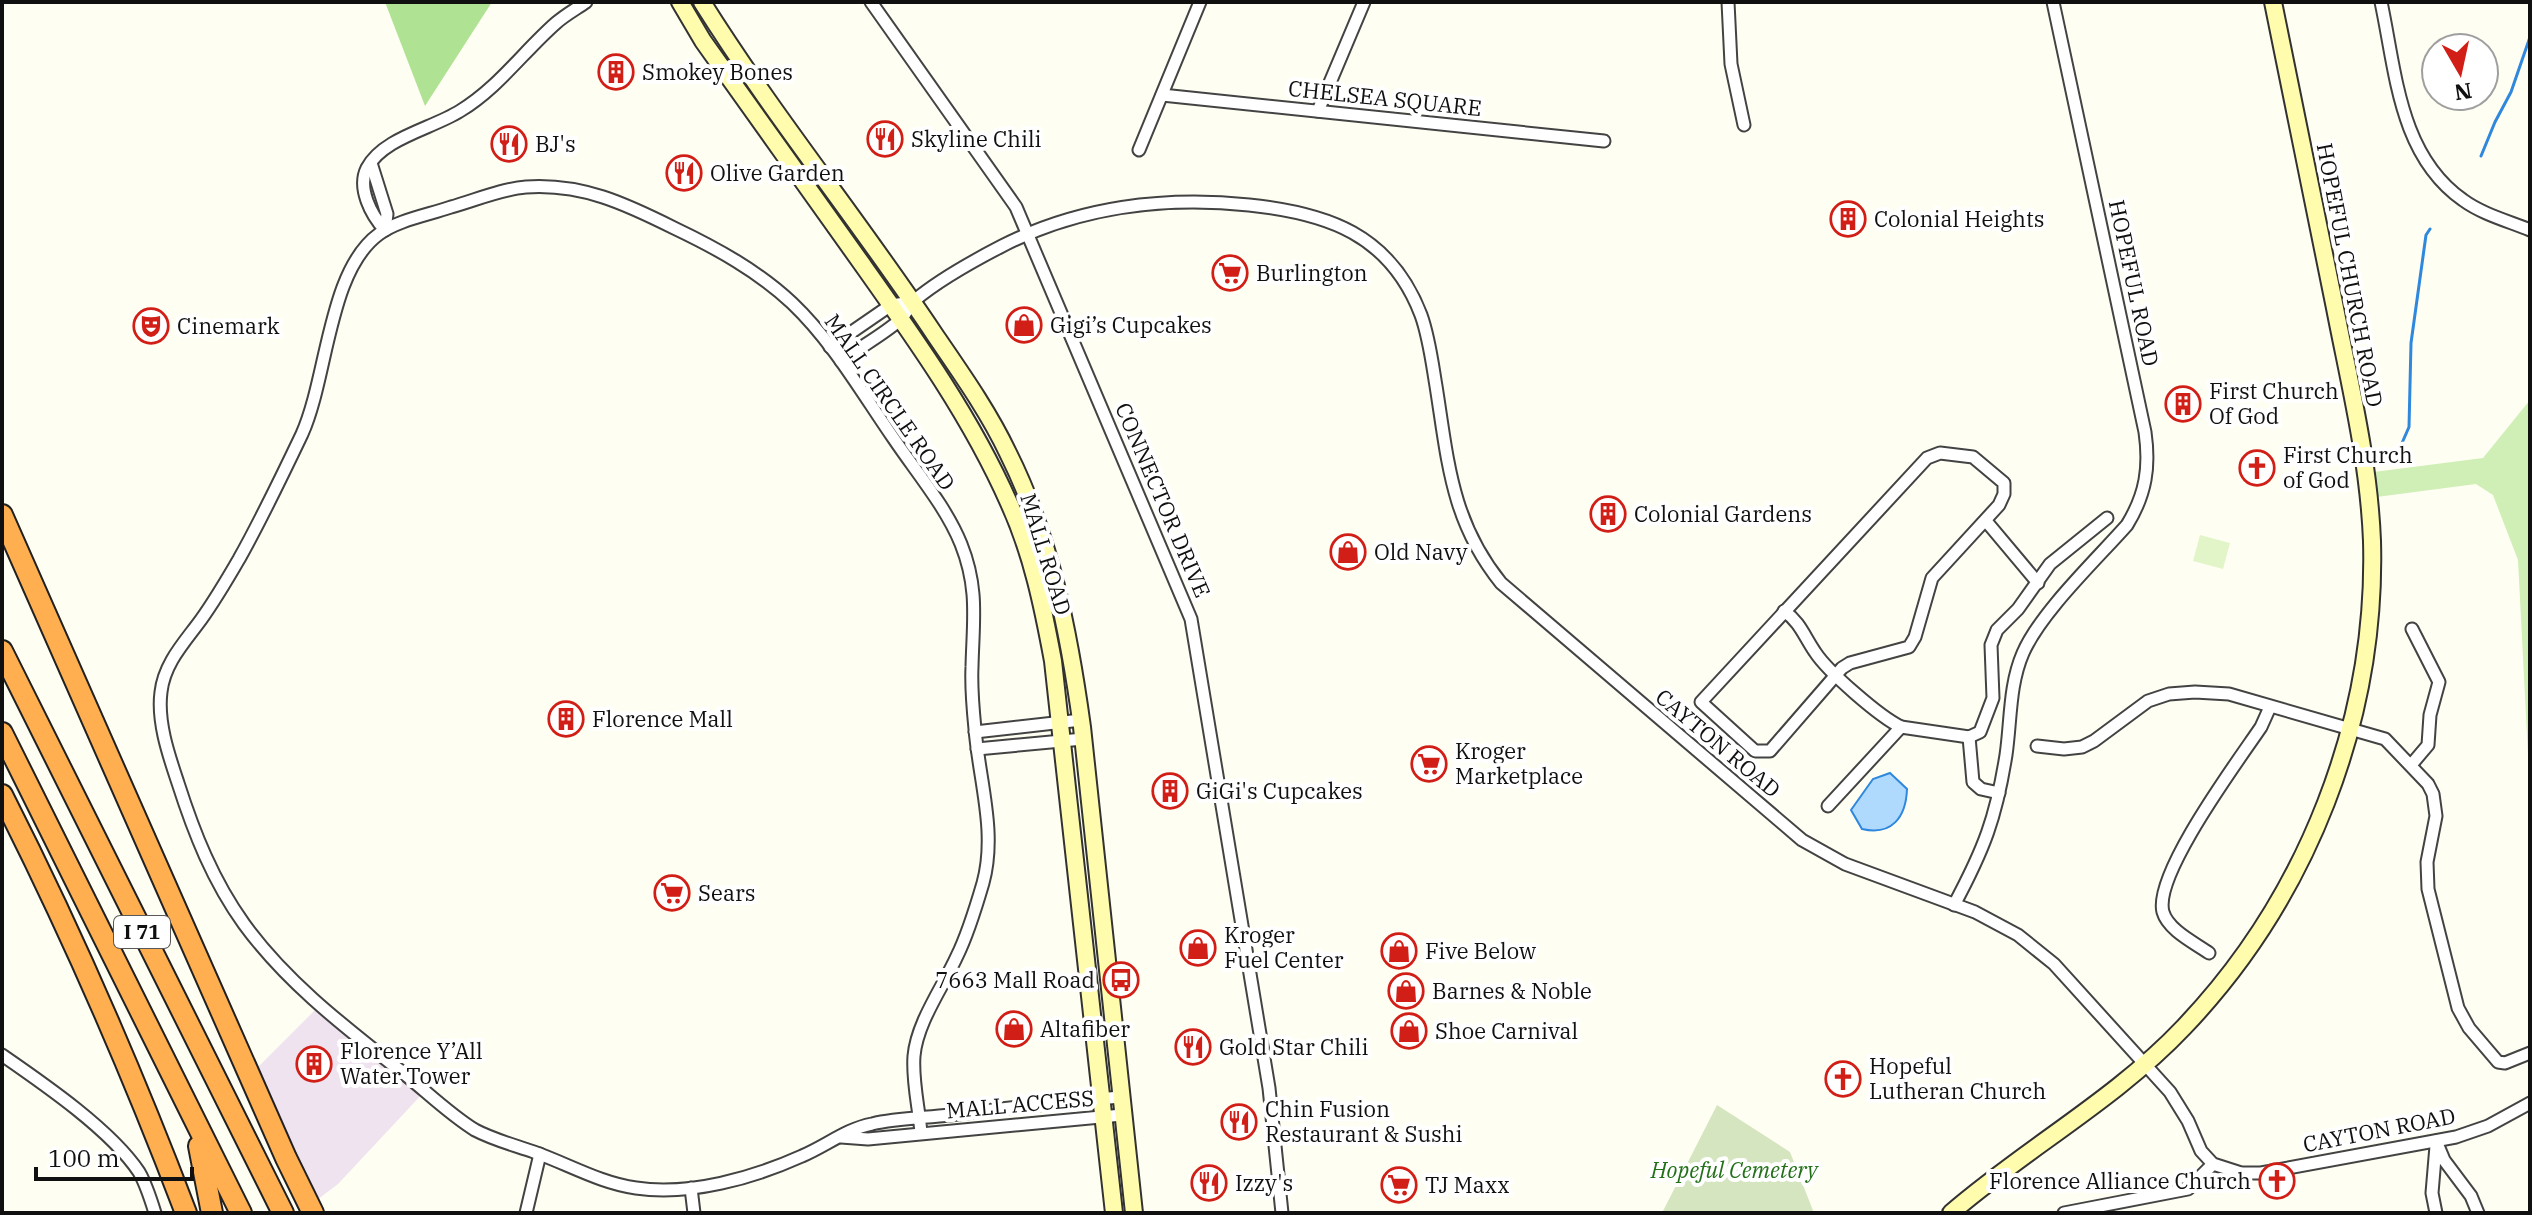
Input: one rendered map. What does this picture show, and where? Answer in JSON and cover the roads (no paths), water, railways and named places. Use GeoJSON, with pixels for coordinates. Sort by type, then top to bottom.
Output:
{"type":"FeatureCollection","features":[{"type":"Feature","properties":{"kind":"highway"},"geometry":{"type":"LineString","coordinates":[[2,515],[313,1213]]}},
{"type":"Feature","properties":{"kind":"highway","name":"I 71"},"geometry":{"type":"LineString","coordinates":[[2,651],[283,1213]]}},
{"type":"Feature","properties":{"kind":"highway","name":"I 71"},"geometry":{"type":"LineString","coordinates":[[2,733],[241,1213]]}},
{"type":"Feature","properties":{"kind":"highway"},"geometry":{"type":"LineString","coordinates":[[2,795],[110,1024],[146,1107],[186,1213]]}},
{"type":"Feature","properties":{"kind":"highway"},"geometry":{"type":"LineString","coordinates":[[195,1122],[212,1213]]}},
{"type":"Feature","properties":{"kind":"main road","name":"MALL ROAD"},"geometry":{"type":"LineString","coordinates":[[680,2],[703,41],[896,312],[957,404],[986,454],[1010,505],[1041,599],[1053,661],[1114,1213]]}},
{"type":"Feature","properties":{"kind":"main road","name":"MALL ROAD"},"geometry":{"type":"LineString","coordinates":[[702,2],[981,404],[1009,454],[1028,500],[1059,592],[1081,720],[1134,1213]]}},
{"type":"Feature","properties":{"kind":"main road","name":"HOPEFUL CHURCH ROAD"},"geometry":{"type":"LineString","coordinates":[[1951,1213],[2146,1065],[2217,991],[2271,914],[2295,873],[2320,819],[2350,729],[2370,614],[2370,507],[2358,425],[2273,2]]}},
{"type":"Feature","properties":{"kind":"street"},"geometry":{"type":"LineString","coordinates":[[559,20],[570,2]]}},
{"type":"Feature","properties":{"kind":"street"},"geometry":{"type":"LineString","coordinates":[[385,230],[387,214],[371,163],[379,151],[471,104],[498,82],[559,20],[586,2]]}},
{"type":"Feature","properties":{"kind":"street","name":"CONNECTOR DRIVE"},"geometry":{"type":"LineString","coordinates":[[871,2],[1010,198],[1191,619],[1269,1088],[1282,1213]]}},
{"type":"Feature","properties":{"kind":"street"},"geometry":{"type":"LineString","coordinates":[[1139,150],[1200,2]]}},
{"type":"Feature","properties":{"kind":"street"},"geometry":{"type":"LineString","coordinates":[[1318,111],[1364,2]]}},
{"type":"Feature","properties":{"kind":"street"},"geometry":{"type":"LineString","coordinates":[[1728,2],[1731,64],[1744,125]]}},
{"type":"Feature","properties":{"kind":"street","name":"HOPEFUL ROAD"},"geometry":{"type":"LineString","coordinates":[[1954,905],[1982,853],[1999,793],[2013,685],[2023,652],[2038,626],[2127,525],[2138,508],[2148,463],[2142,416],[2053,2]]}},
{"type":"Feature","properties":{"kind":"street"},"geometry":{"type":"LineString","coordinates":[[2381,2],[2409,130],[2425,162],[2464,201],[2530,230]]}},
{"type":"Feature","properties":{"kind":"street","name":"CHELSEA SQUARE"},"geometry":{"type":"LineString","coordinates":[[1162,95],[1604,141]]}},
{"type":"Feature","properties":{"kind":"street","name":"MALL CIRCLE ROAD"},"geometry":{"type":"LineString","coordinates":[[920,1118],[871,1124],[836,1137],[804,1156],[734,1180],[691,1188],[643,1190],[601,1180],[470,1127],[319,1006],[274,961],[243,923],[203,855],[177,779],[162,722],[161,691],[169,666],[200,622],[271,500],[313,410],[343,284],[361,253],[385,230],[499,192],[522,187],[565,187],[600,194],[626,204],[738,262],[789,300],[830,347],[951,524],[961,545],[975,605],[971,673],[975,732],[988,824],[987,863],[961,950],[914,1049],[920,1118],[921,1133]]}},
{"type":"Feature","properties":{"kind":"street","name":"CAYTON ROAD"},"geometry":{"type":"LineString","coordinates":[[913,302],[977,260],[1028,234],[1093,212],[1159,202],[1189,201],[1290,210],[1326,219],[1360,237],[1382,256],[1402,279],[1421,315],[1458,506],[1475,547],[1501,583],[1802,840],[1845,864],[1997,923],[2038,950],[2170,1092],[2188,1121],[2201,1151],[2213,1164],[2241,1173],[2261,1173],[2436,1141],[2472,1132],[2530,1103]]}},
{"type":"Feature","properties":{"kind":"street"},"geometry":{"type":"LineString","coordinates":[[830,347],[913,302]]}},
{"type":"Feature","properties":{"kind":"street"},"geometry":{"type":"LineString","coordinates":[[841,361],[896,312]]}},
{"type":"Feature","properties":{"kind":"street"},"geometry":{"type":"LineString","coordinates":[[1940,453],[1973,457],[2004,483],[2004,494],[1999,505],[1986,521],[1932,578],[1915,637],[1909,647],[1850,663],[1770,751],[1755,751],[1701,702],[1927,458],[1940,453]]}},
{"type":"Feature","properties":{"kind":"street"},"geometry":{"type":"LineString","coordinates":[[1784,611],[1794,618],[1814,650],[1837,675],[1884,719],[1901,727],[1969,737],[1977,735],[1983,729],[1993,698],[1991,645],[1997,630],[2018,609],[2050,564],[2107,518]]}},
{"type":"Feature","properties":{"kind":"street"},"geometry":{"type":"LineString","coordinates":[[1986,521],[2038,583]]}},
{"type":"Feature","properties":{"kind":"street"},"geometry":{"type":"LineString","coordinates":[[2411,765],[2428,745],[2430,715],[2439,682],[2412,629]]}},
{"type":"Feature","properties":{"kind":"street"},"geometry":{"type":"LineString","coordinates":[[2037,746],[2082,747],[2148,701],[2169,694],[2229,694],[2385,739],[2428,784],[2436,804],[2427,862],[2428,886],[2458,1008],[2469,1028],[2498,1062],[2505,1063],[2530,1053]]}},
{"type":"Feature","properties":{"kind":"street"},"geometry":{"type":"LineString","coordinates":[[2209,953],[2168,922],[2162,905],[2164,888],[2183,846],[2261,727],[2270,707]]}},
{"type":"Feature","properties":{"kind":"street"},"geometry":{"type":"LineString","coordinates":[[975,732],[1081,720]]}},
{"type":"Feature","properties":{"kind":"street"},"geometry":{"type":"LineString","coordinates":[[1828,806],[1901,727]]}},
{"type":"Feature","properties":{"kind":"street"},"geometry":{"type":"LineString","coordinates":[[1969,737],[1973,782],[1981,789],[1999,793]]}},
{"type":"Feature","properties":{"kind":"street"},"geometry":{"type":"LineString","coordinates":[[977,749],[1083,739]]}},
{"type":"Feature","properties":{"kind":"street"},"geometry":{"type":"LineString","coordinates":[[2,1055],[65,1101],[119,1148],[141,1176],[155,1213]]}},
{"type":"Feature","properties":{"kind":"street","name":"MALL ACCESS"},"geometry":{"type":"LineString","coordinates":[[920,1118],[1120,1097]]}},
{"type":"Feature","properties":{"kind":"street","name":"MALL ACCESS"},"geometry":{"type":"LineString","coordinates":[[921,1133],[1122,1115]]}},
{"type":"Feature","properties":{"kind":"street"},"geometry":{"type":"LineString","coordinates":[[836,1137],[868,1139],[921,1133]]}},
{"type":"Feature","properties":{"kind":"street"},"geometry":{"type":"LineString","coordinates":[[2436,1141],[2432,1193],[2436,1213]]}},
{"type":"Feature","properties":{"kind":"street"},"geometry":{"type":"LineString","coordinates":[[2436,1141],[2448,1168],[2471,1196],[2478,1213]]}},
{"type":"Feature","properties":{"kind":"street"},"geometry":{"type":"LineString","coordinates":[[526,1213],[540,1154]]}},
{"type":"Feature","properties":{"kind":"street"},"geometry":{"type":"LineString","coordinates":[[2064,1213],[2188,1189],[2213,1164]]}},
{"type":"Feature","properties":{"kind":"street"},"geometry":{"type":"LineString","coordinates":[[691,1188],[694,1213]]}},
{"type":"Feature","properties":{"kind":"water"},"geometry":{"type":"Polygon","coordinates":[[[1890,773],[1907,789],[1900,816],[1882,830],[1862,829],[1851,810],[1873,779],[1890,773]]]}},
{"type":"Feature","properties":{"kind":"waterway"},"geometry":{"type":"LineString","coordinates":[[2481,156],[2511,92],[2530,37]]}},
{"type":"Feature","properties":{"kind":"waterway"},"geometry":{"type":"LineString","coordinates":[[2395,459],[2409,427],[2411,343],[2426,235],[2430,229]]}},
{"type":"Feature","properties":{"kind":"place","name":"Smokey Bones"},"geometry":{"type":"Point","coordinates":[616,72]}},
{"type":"Feature","properties":{"kind":"place","name":"Skyline Chili"},"geometry":{"type":"Point","coordinates":[885,139]}},
{"type":"Feature","properties":{"kind":"place","name":"BJ's"},"geometry":{"type":"Point","coordinates":[509,144]}},
{"type":"Feature","properties":{"kind":"place","name":"Olive Garden"},"geometry":{"type":"Point","coordinates":[684,173]}},
{"type":"Feature","properties":{"kind":"place","name":"Colonial Heights"},"geometry":{"type":"Point","coordinates":[1848,219]}},
{"type":"Feature","properties":{"kind":"place","name":"Burlington"},"geometry":{"type":"Point","coordinates":[1230,273]}},
{"type":"Feature","properties":{"kind":"place","name":"Gigi’s Cupcakes"},"geometry":{"type":"Point","coordinates":[1024,325]}},
{"type":"Feature","properties":{"kind":"place","name":"Cinemark"},"geometry":{"type":"Point","coordinates":[151,326]}},
{"type":"Feature","properties":{"kind":"place","name":"First Church Of God"},"geometry":{"type":"Point","coordinates":[2183,404]}},
{"type":"Feature","properties":{"kind":"place","name":"First Church of God"},"geometry":{"type":"Point","coordinates":[2257,468]}},
{"type":"Feature","properties":{"kind":"place","name":"Colonial Gardens"},"geometry":{"type":"Point","coordinates":[1608,514]}},
{"type":"Feature","properties":{"kind":"place","name":"Old Navy"},"geometry":{"type":"Point","coordinates":[1348,552]}},
{"type":"Feature","properties":{"kind":"place","name":"Florence Mall"},"geometry":{"type":"Point","coordinates":[566,719]}},
{"type":"Feature","properties":{"kind":"place","name":"Kroger Marketplace"},"geometry":{"type":"Point","coordinates":[1429,764]}},
{"type":"Feature","properties":{"kind":"place","name":"GiGi's Cupcakes"},"geometry":{"type":"Point","coordinates":[1170,791]}},
{"type":"Feature","properties":{"kind":"place","name":"Sears"},"geometry":{"type":"Point","coordinates":[672,893]}},
{"type":"Feature","properties":{"kind":"place","name":"Kroger Fuel Center"},"geometry":{"type":"Point","coordinates":[1198,948]}},
{"type":"Feature","properties":{"kind":"place","name":"Five Below"},"geometry":{"type":"Point","coordinates":[1399,951]}},
{"type":"Feature","properties":{"kind":"place","name":"7663 Mall Road"},"geometry":{"type":"Point","coordinates":[1121,980]}},
{"type":"Feature","properties":{"kind":"place","name":"Barnes & Noble"},"geometry":{"type":"Point","coordinates":[1406,991]}},
{"type":"Feature","properties":{"kind":"place","name":"Altafiber"},"geometry":{"type":"Point","coordinates":[1014,1029]}},
{"type":"Feature","properties":{"kind":"place","name":"Shoe Carnival"},"geometry":{"type":"Point","coordinates":[1409,1031]}},
{"type":"Feature","properties":{"kind":"place","name":"Gold Star Chili"},"geometry":{"type":"Point","coordinates":[1193,1047]}},
{"type":"Feature","properties":{"kind":"place","name":"Florence Y’All Water Tower"},"geometry":{"type":"Point","coordinates":[314,1064]}},
{"type":"Feature","properties":{"kind":"place","name":"Hopeful Lutheran Church"},"geometry":{"type":"Point","coordinates":[1843,1079]}},
{"type":"Feature","properties":{"kind":"place","name":"Chin Fusion Restaurant & Sushi"},"geometry":{"type":"Point","coordinates":[1239,1122]}},
{"type":"Feature","properties":{"kind":"place","name":"Florence Alliance Church"},"geometry":{"type":"Point","coordinates":[2277,1181]}},
{"type":"Feature","properties":{"kind":"place","name":"Izzy's"},"geometry":{"type":"Point","coordinates":[1209,1183]}},
{"type":"Feature","properties":{"kind":"place","name":"TJ Maxx"},"geometry":{"type":"Point","coordinates":[1399,1185]}},
{"type":"Feature","properties":{"kind":"park label","name":"Hopeful Cemetery"},"geometry":{"type":"Point","coordinates":[1734,1170]}}]}
